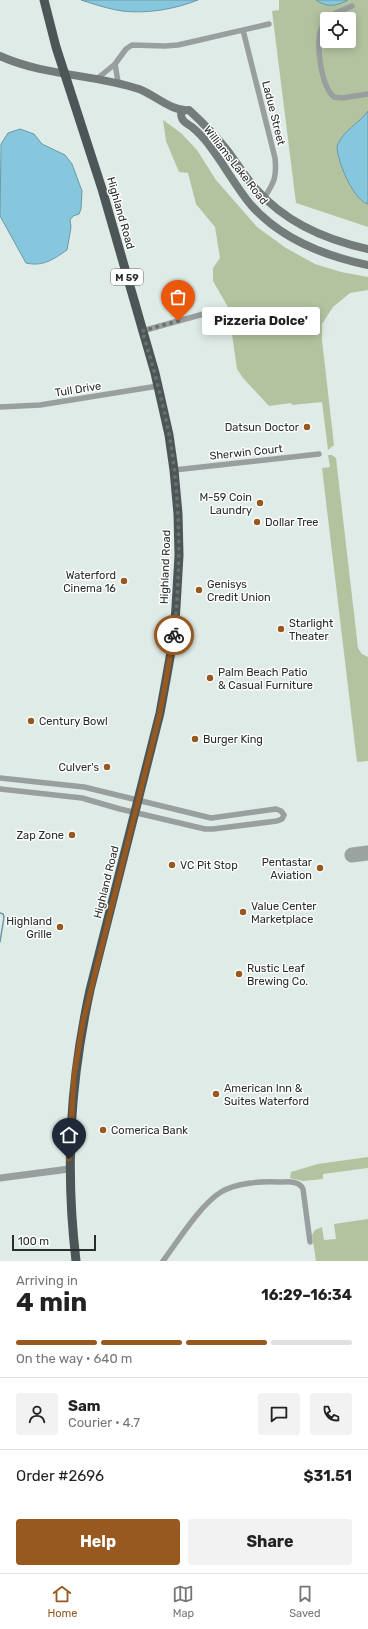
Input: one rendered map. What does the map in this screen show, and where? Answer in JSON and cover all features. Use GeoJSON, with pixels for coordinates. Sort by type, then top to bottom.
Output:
{"type":"FeatureCollection","features":[{"type":"Feature","properties":{"kind":"highway","name":"Highland Road"},"geometry":{"type":"LineString","coordinates":[[44,0],[65,73],[102,189],[158,386],[169,435],[178,514],[179,555],[174,635],[160,713],[90,990],[79,1046],[72,1103],[69,1169],[70,1198],[76,1261]]}},
{"type":"Feature","properties":{"kind":"main road","name":"Williams Lake Road"},"geometry":{"type":"LineString","coordinates":[[0,56],[34,68],[118,82],[142,90],[181,111],[189,110],[207,127],[264,198],[312,232],[333,240],[368,249]]}},
{"type":"Feature","properties":{"kind":"main road","name":"Williams Lake Road"},"geometry":{"type":"LineString","coordinates":[[181,111],[182,119],[208,142],[236,186],[252,206],[294,240],[321,253],[368,265]]}},
{"type":"Feature","properties":{"kind":"main road"},"geometry":{"type":"LineString","coordinates":[[208,142],[210,139],[215,142],[230,161],[245,175]]}},
{"type":"Feature","properties":{"kind":"main road"},"geometry":{"type":"LineString","coordinates":[[224,166],[236,177],[254,200],[261,204],[264,198]]}},
{"type":"Feature","properties":{"kind":"street"},"geometry":{"type":"LineString","coordinates":[[338,12],[352,6]]}},
{"type":"Feature","properties":{"kind":"street"},"geometry":{"type":"LineString","coordinates":[[98,78],[115,64],[126,49],[132,45],[178,45],[269,24]]}},
{"type":"Feature","properties":{"kind":"street","name":"Ladue Street"},"geometry":{"type":"LineString","coordinates":[[243,30],[275,158],[277,173],[273,185],[264,198]]}},
{"type":"Feature","properties":{"kind":"street"},"geometry":{"type":"LineString","coordinates":[[320,33],[319,45],[326,88],[334,97],[342,98],[368,94]]}},
{"type":"Feature","properties":{"kind":"street"},"geometry":{"type":"LineString","coordinates":[[115,64],[118,82]]}},
{"type":"Feature","properties":{"kind":"street"},"geometry":{"type":"LineString","coordinates":[[142,331],[218,310]]}},
{"type":"Feature","properties":{"kind":"street","name":"Tull Drive"},"geometry":{"type":"LineString","coordinates":[[0,407],[46,404],[158,386]]}},
{"type":"Feature","properties":{"kind":"street","name":"Sherwin Court"},"geometry":{"type":"LineString","coordinates":[[174,470],[319,454]]}},
{"type":"Feature","properties":{"kind":"street"},"geometry":{"type":"LineString","coordinates":[[0,778],[78,786],[138,799],[211,818],[276,809],[281,811],[284,815],[282,819],[277,821],[213,829],[201,828],[82,798],[0,789]]}},
{"type":"Feature","properties":{"kind":"street"},"geometry":{"type":"LineString","coordinates":[[0,1178],[69,1169]]}},
{"type":"Feature","properties":{"kind":"street"},"geometry":{"type":"LineString","coordinates":[[163,1261],[214,1197],[230,1188],[250,1184],[277,1182],[297,1183],[301,1185],[303,1189],[310,1242]]}},
{"type":"Feature","properties":{"kind":"green space"},"geometry":{"type":"Polygon","coordinates":[[[279,0],[368,0],[368,227],[296,203],[272,11],[279,10],[279,0]]]}},
{"type":"Feature","properties":{"kind":"green space"},"geometry":{"type":"Polygon","coordinates":[[[163,120],[181,133],[197,150],[216,180],[257,227],[286,248],[315,264],[341,272],[368,277],[368,290],[350,293],[333,307],[322,324],[322,340],[334,445],[328,450],[322,402],[292,405],[291,403],[269,406],[243,378],[237,369],[228,307],[213,281],[213,268],[220,258],[215,227],[196,204],[188,173],[179,172],[166,141],[163,120]]]}},
{"type":"Feature","properties":{"kind":"green space"},"geometry":{"type":"Polygon","coordinates":[[[328,455],[332,455],[336,458],[358,648],[362,654],[368,657],[368,761],[357,762],[322,468],[330,467],[328,455]]]}},
{"type":"Feature","properties":{"kind":"green space"},"geometry":{"type":"Polygon","coordinates":[[[368,1157],[368,1168],[323,1174],[323,1179],[303,1181],[290,1178],[291,1172],[318,1164],[368,1157]]]}},
{"type":"Feature","properties":{"kind":"green space"},"geometry":{"type":"Polygon","coordinates":[[[368,1219],[368,1261],[316,1261],[312,1235],[315,1230],[322,1227],[324,1240],[336,1239],[334,1224],[368,1219]]]}},
{"type":"Feature","properties":{"kind":"water"},"geometry":{"type":"Polygon","coordinates":[[[81,0],[198,0],[171,8],[132,12],[117,10],[81,0]]]}},
{"type":"Feature","properties":{"kind":"water"},"geometry":{"type":"Polygon","coordinates":[[[316,0],[348,0],[340,4],[328,5],[320,3],[316,0]]]}},
{"type":"Feature","properties":{"kind":"water"},"geometry":{"type":"Polygon","coordinates":[[[368,111],[368,204],[362,201],[347,179],[340,161],[337,146],[344,135],[368,111]]]}},
{"type":"Feature","properties":{"kind":"water"},"geometry":{"type":"Polygon","coordinates":[[[20,129],[34,134],[42,144],[65,155],[72,164],[82,191],[81,209],[79,214],[73,216],[70,220],[71,227],[67,250],[53,259],[38,264],[26,263],[0,216],[1,144],[8,133],[20,129]]]}},
{"type":"Feature","properties":{"kind":"waterway"},"geometry":{"type":"LineString","coordinates":[[0,913],[3,914],[4,917],[0,942]]}},
{"type":"Feature","properties":{"kind":"taxiway"},"geometry":{"type":"LineString","coordinates":[[352,855],[368,853]]}},
{"type":"Feature","properties":{"kind":"way so far"},"geometry":{"type":"LineString","coordinates":[[174,635],[179,555],[178,514],[174,470],[163,408],[142,331],[178,321]]}},
{"type":"Feature","properties":{"kind":"place","name":"Pizzeria Dolce'"},"geometry":{"type":"Point","coordinates":[178,321]}},
{"type":"Feature","properties":{"kind":"place","name":"Datsun Doctor"},"geometry":{"type":"Point","coordinates":[307,427]}},
{"type":"Feature","properties":{"kind":"place","name":"M-59 Coin Laundry"},"geometry":{"type":"Point","coordinates":[260,503]}},
{"type":"Feature","properties":{"kind":"place","name":"Dollar Tree"},"geometry":{"type":"Point","coordinates":[257,522]}},
{"type":"Feature","properties":{"kind":"place","name":"Waterford Cinema 16"},"geometry":{"type":"Point","coordinates":[124,581]}},
{"type":"Feature","properties":{"kind":"place","name":"Genisys Credit Union"},"geometry":{"type":"Point","coordinates":[199,590]}},
{"type":"Feature","properties":{"kind":"place","name":"Starlight Theater"},"geometry":{"type":"Point","coordinates":[281,629]}},
{"type":"Feature","properties":{"kind":"place","name":"Palm Beach Patio & Casual Furniture"},"geometry":{"type":"Point","coordinates":[210,678]}},
{"type":"Feature","properties":{"kind":"place","name":"Century Bowl"},"geometry":{"type":"Point","coordinates":[31,721]}},
{"type":"Feature","properties":{"kind":"place","name":"Burger King"},"geometry":{"type":"Point","coordinates":[195,739]}},
{"type":"Feature","properties":{"kind":"place","name":"Culver's"},"geometry":{"type":"Point","coordinates":[107,767]}},
{"type":"Feature","properties":{"kind":"place","name":"Zap Zone"},"geometry":{"type":"Point","coordinates":[72,835]}},
{"type":"Feature","properties":{"kind":"place","name":"VC Pit Stop"},"geometry":{"type":"Point","coordinates":[172,865]}},
{"type":"Feature","properties":{"kind":"place","name":"Pentastar Aviation"},"geometry":{"type":"Point","coordinates":[320,868]}},
{"type":"Feature","properties":{"kind":"place","name":"Value Center Marketplace"},"geometry":{"type":"Point","coordinates":[243,912]}},
{"type":"Feature","properties":{"kind":"place","name":"Highland Grille"},"geometry":{"type":"Point","coordinates":[60,927]}},
{"type":"Feature","properties":{"kind":"place","name":"Rustic Leaf Brewing Co."},"geometry":{"type":"Point","coordinates":[239,974]}},
{"type":"Feature","properties":{"kind":"place","name":"American Inn & Suites Waterford"},"geometry":{"type":"Point","coordinates":[216,1094]}},
{"type":"Feature","properties":{"kind":"place","name":"Comerica Bank"},"geometry":{"type":"Point","coordinates":[103,1130]}},
{"type":"Feature","properties":{"kind":"route"},"geometry":{"type":"LineString","coordinates":[[69,1159],[74,1076],[83,1022],[160,713],[174,635]]}}]}
